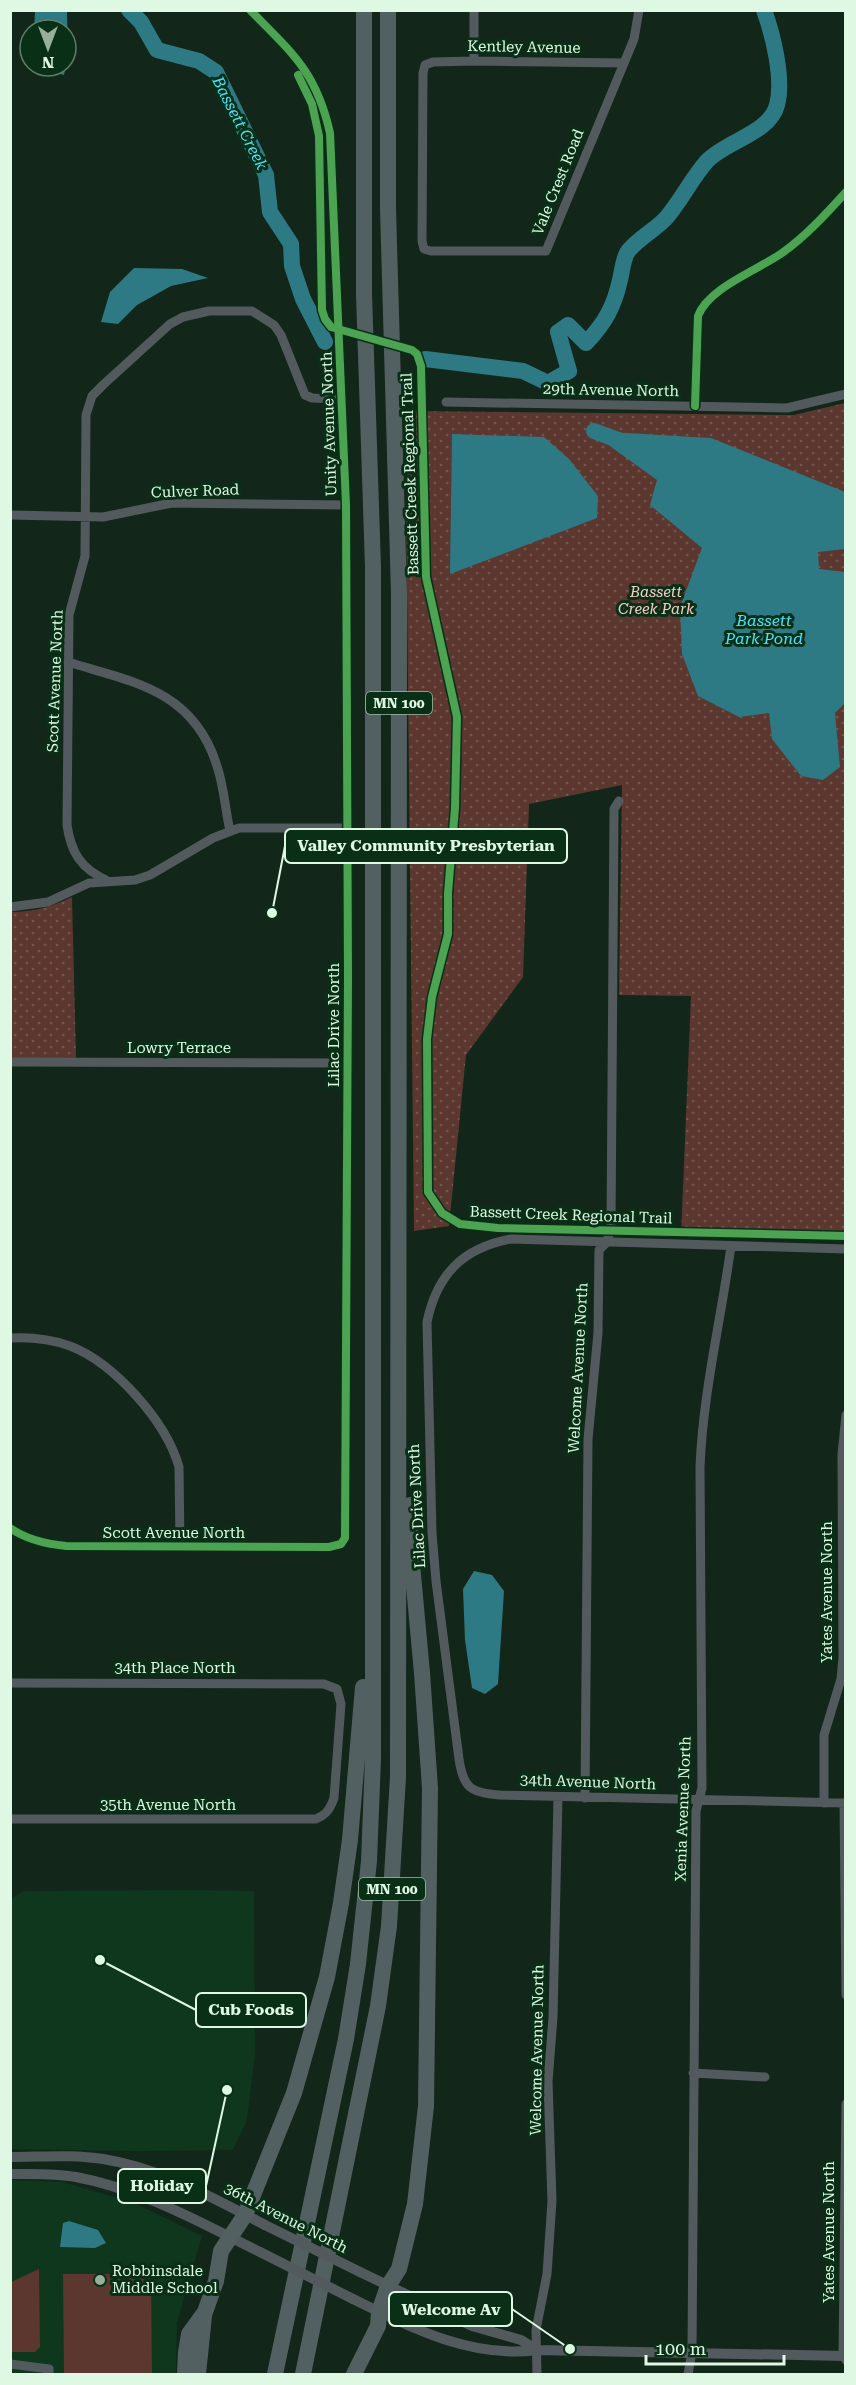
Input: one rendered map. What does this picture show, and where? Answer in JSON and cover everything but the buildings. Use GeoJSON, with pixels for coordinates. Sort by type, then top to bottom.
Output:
{"type":"FeatureCollection","features":[{"type":"Feature","properties":{"kind":"highway","name":"MN 100"},"geometry":{"type":"LineString","coordinates":[[275,2374],[345,2039],[358,1964],[369,1850],[373,1759],[374,590],[364,294],[364,10]]}},
{"type":"Feature","properties":{"kind":"highway","name":"MN 100"},"geometry":{"type":"LineString","coordinates":[[303,2374],[370,2045],[389,1926],[398,1777],[399,594],[388,209],[388,10]]}},
{"type":"Feature","properties":{"kind":"highway"},"geometry":{"type":"LineString","coordinates":[[354,2374],[378,2326],[379,2312],[388,2286],[399,2268],[418,2184],[426,2106],[430,1788],[412,1563],[410,1473],[400,1396]]}},
{"type":"Feature","properties":{"kind":"highway"},"geometry":{"type":"LineString","coordinates":[[198,2374],[205,2312],[216,2281],[221,2251],[244,2215],[294,2093],[333,1952],[350,1840],[373,1582]]}},
{"type":"Feature","properties":{"kind":"highway"},"geometry":{"type":"LineString","coordinates":[[185,2374],[189,2334],[205,2312]]}},
{"type":"Feature","properties":{"kind":"street","name":"Unity Avenue North"},"geometry":{"type":"LineString","coordinates":[[250,10],[301,62],[316,87],[330,133],[346,505]]}},
{"type":"Feature","properties":{"kind":"street"},"geometry":{"type":"LineString","coordinates":[[474,10],[474,61]]}},
{"type":"Feature","properties":{"kind":"street","name":"Vale Crest Road"},"geometry":{"type":"LineString","coordinates":[[424,249],[432,251],[546,251],[634,39],[639,10]]}},
{"type":"Feature","properties":{"kind":"street","name":"Kentley Avenue"},"geometry":{"type":"LineString","coordinates":[[424,249],[423,85],[425,65],[433,62],[474,61],[624,63]]}},
{"type":"Feature","properties":{"kind":"street"},"geometry":{"type":"LineString","coordinates":[[695,406],[698,316],[701,307],[714,295],[783,253],[846,192]]}},
{"type":"Feature","properties":{"kind":"street","name":"Scott Avenue North"},"geometry":{"type":"LineString","coordinates":[[106,880],[92,874],[81,865],[73,853],[67,825],[69,615],[85,555],[86,416],[92,396],[170,324],[196,313],[240,309],[252,311],[274,325],[305,395],[312,398],[342,399]]}},
{"type":"Feature","properties":{"kind":"street","name":"29th Avenue North"},"geometry":{"type":"LineString","coordinates":[[446,402],[787,408],[846,394]]}},
{"type":"Feature","properties":{"kind":"street","name":"Culver Road"},"geometry":{"type":"LineString","coordinates":[[10,515],[103,517],[172,503],[346,505]]}},
{"type":"Feature","properties":{"kind":"street","name":"Lilac Drive North"},"geometry":{"type":"LineString","coordinates":[[341,1544],[346,1533],[346,505]]}},
{"type":"Feature","properties":{"kind":"street"},"geometry":{"type":"LineString","coordinates":[[68,662],[145,685],[165,695],[190,716],[203,734],[217,764],[230,831]]}},
{"type":"Feature","properties":{"kind":"street","name":"Welcome Avenue North"},"geometry":{"type":"LineString","coordinates":[[585,1797],[588,1439],[598,1333],[599,1250],[607,1242],[611,1228],[614,809],[619,801]]}},
{"type":"Feature","properties":{"kind":"street"},"geometry":{"type":"LineString","coordinates":[[10,907],[48,902],[89,883],[106,880],[121,882],[150,875],[213,838],[239,828],[347,828]]}},
{"type":"Feature","properties":{"kind":"street","name":"Lowry Terrace"},"geometry":{"type":"LineString","coordinates":[[10,1062],[347,1064]]}},
{"type":"Feature","properties":{"kind":"street","name":"Lilac Drive North"},"geometry":{"type":"LineString","coordinates":[[474,1791],[467,1785],[461,1770],[436,1581],[432,1533],[427,1322],[431,1302],[440,1283],[454,1265],[471,1252],[492,1243],[512,1239],[846,1249]]}},
{"type":"Feature","properties":{"kind":"street","name":"Xenia Avenue North"},"geometry":{"type":"LineString","coordinates":[[688,2374],[692,2352],[696,1811],[702,1788],[702,1425],[731,1246]]}},
{"type":"Feature","properties":{"kind":"street"},"geometry":{"type":"LineString","coordinates":[[10,1338],[47,1340],[70,1346],[91,1357],[110,1370],[154,1419],[175,1454],[178,1467],[180,1546]]}},
{"type":"Feature","properties":{"kind":"street","name":"Yates Avenue North"},"geometry":{"type":"LineString","coordinates":[[824,1803],[824,1735],[841,1679],[843,1658],[842,1454],[846,1415]]}},
{"type":"Feature","properties":{"kind":"street","name":"Scott Avenue North"},"geometry":{"type":"LineString","coordinates":[[10,1528],[29,1539],[48,1544],[329,1547],[341,1544]]}},
{"type":"Feature","properties":{"kind":"street","name":"34th Place North"},"geometry":{"type":"LineString","coordinates":[[10,1683],[324,1684],[337,1689],[341,1704],[334,1798],[324,1815]]}},
{"type":"Feature","properties":{"kind":"street","name":"34th Avenue North"},"geometry":{"type":"LineString","coordinates":[[474,1791],[500,1795],[558,1797],[845,1803]]}},
{"type":"Feature","properties":{"kind":"street","name":"Welcome Avenue North"},"geometry":{"type":"LineString","coordinates":[[537,2374],[536,2330],[547,2274],[552,2201],[548,2082],[553,2017],[558,1797]]}},
{"type":"Feature","properties":{"kind":"street"},"geometry":{"type":"LineString","coordinates":[[845,1803],[846,1995]]}},
{"type":"Feature","properties":{"kind":"street","name":"35th Avenue North"},"geometry":{"type":"LineString","coordinates":[[10,1819],[308,1821],[324,1815]]}},
{"type":"Feature","properties":{"kind":"street"},"geometry":{"type":"LineString","coordinates":[[693,2073],[765,2077]]}},
{"type":"Feature","properties":{"kind":"street","name":"Yates Avenue North"},"geometry":{"type":"LineString","coordinates":[[845,2357],[846,2104]]}},
{"type":"Feature","properties":{"kind":"street","name":"36th Avenue North"},"geometry":{"type":"LineString","coordinates":[[10,2157],[81,2157],[117,2161],[168,2177],[472,2326],[521,2340],[537,2350]]}},
{"type":"Feature","properties":{"kind":"street","name":"36th Avenue North"},"geometry":{"type":"LineString","coordinates":[[10,2174],[66,2175],[110,2186],[153,2201],[379,2312],[427,2333],[471,2346],[502,2352],[537,2350],[692,2352],[845,2357]]}},
{"type":"Feature","properties":{"kind":"street"},"geometry":{"type":"LineString","coordinates":[[10,2364],[49,2370],[49,2374]]}},
{"type":"Feature","properties":{"kind":"shaded area"},"geometry":{"type":"Polygon","coordinates":[[[24,1891],[254,1891],[255,2054],[247,2120],[233,2150],[11,2149],[11,1899],[24,1891]]]}},
{"type":"Feature","properties":{"kind":"shaded area","name":"Robbinsdale Middle School"},"geometry":{"type":"Polygon","coordinates":[[[11,2180],[63,2182],[134,2203],[202,2236],[177,2323],[176,2374],[11,2374],[11,2180]]]}},
{"type":"Feature","properties":{"kind":"green space","name":"Bassett Creek Park"},"geometry":{"type":"Polygon","coordinates":[[[845,403],[845,1239],[681,1236],[691,996],[619,995],[622,785],[529,804],[523,977],[466,1055],[449,1226],[414,1231],[405,411],[794,415],[845,403]]]}},
{"type":"Feature","properties":{"kind":"green space"},"geometry":{"type":"Polygon","coordinates":[[[72,897],[76,1058],[11,1058],[10,912],[42,908],[72,897]]]}},
{"type":"Feature","properties":{"kind":"green space"},"geometry":{"type":"Polygon","coordinates":[[[39,2269],[40,2347],[35,2352],[11,2352],[11,2282],[39,2269]]]}},
{"type":"Feature","properties":{"kind":"green space"},"geometry":{"type":"Polygon","coordinates":[[[63,2274],[151,2274],[152,2374],[64,2374],[63,2274]]]}},
{"type":"Feature","properties":{"kind":"water"},"geometry":{"type":"Polygon","coordinates":[[[35,11],[67,11],[67,18],[35,18],[35,11]]]}},
{"type":"Feature","properties":{"kind":"water"},"geometry":{"type":"Polygon","coordinates":[[[134,268],[182,269],[208,278],[171,286],[137,305],[118,324],[101,322],[110,292],[134,268]]]}},
{"type":"Feature","properties":{"kind":"water","name":"Bassett Park Pond"},"geometry":{"type":"Polygon","coordinates":[[[610,432],[711,438],[845,492],[845,549],[818,552],[819,569],[846,572],[845,703],[835,713],[840,767],[823,780],[801,776],[772,739],[769,713],[739,717],[698,696],[682,654],[680,607],[702,548],[650,505],[657,480],[607,444],[610,432]]]}},
{"type":"Feature","properties":{"kind":"water"},"geometry":{"type":"Polygon","coordinates":[[[452,434],[544,437],[569,459],[598,496],[597,518],[450,574],[452,434]]]}},
{"type":"Feature","properties":{"kind":"water"},"geometry":{"type":"Polygon","coordinates":[[[474,1571],[492,1575],[504,1591],[498,1684],[485,1694],[472,1688],[465,1640],[463,1589],[474,1571]]]}},
{"type":"Feature","properties":{"kind":"water"},"geometry":{"type":"Polygon","coordinates":[[[69,2221],[98,2230],[106,2243],[95,2248],[60,2247],[63,2223],[69,2221]]]}},
{"type":"Feature","properties":{"kind":"waterway","name":"Bassett Creek"},"geometry":{"type":"LineString","coordinates":[[129,10],[141,22],[157,50],[199,61],[216,72],[266,175],[270,212],[291,244],[292,266],[303,299],[325,342]]}},
{"type":"Feature","properties":{"kind":"waterway","name":"Bassett Creek"},"geometry":{"type":"LineString","coordinates":[[425,359],[523,371],[548,383],[569,371],[558,332],[568,325],[586,343],[612,307],[624,259],[630,249],[667,217],[707,161],[757,130],[773,115],[779,94],[778,70],[774,44],[764,10]]}},
{"type":"Feature","properties":{"kind":"waterway"},"geometry":{"type":"LineString","coordinates":[[594,431],[629,444]]}},
{"type":"Feature","properties":{"kind":"cycle path"},"geometry":{"type":"LineString","coordinates":[[10,1528],[37,1541],[66,1546],[329,1547],[341,1544],[345,1538],[348,977],[346,505],[330,133],[318,94],[310,78],[290,51],[250,10]]}},
{"type":"Feature","properties":{"kind":"cycle path","name":"Bassett Creek Regional Trail"},"geometry":{"type":"LineString","coordinates":[[298,75],[312,104],[319,136],[322,310],[325,319],[331,327],[412,350],[417,354],[421,366],[426,577],[457,717],[448,934],[432,997],[427,1039],[428,1192],[442,1213],[460,1224],[498,1228],[846,1236]]}},
{"type":"Feature","properties":{"kind":"cycle path"},"geometry":{"type":"LineString","coordinates":[[695,406],[698,316],[703,306],[723,288],[791,247],[846,192]]}},
{"type":"Feature","properties":{"kind":"place","name":"Valley Community Presbyterian"},"geometry":{"type":"Point","coordinates":[272,913]}},
{"type":"Feature","properties":{"kind":"place","name":"Cub Foods"},"geometry":{"type":"Point","coordinates":[100,1960]}},
{"type":"Feature","properties":{"kind":"place","name":"Holiday"},"geometry":{"type":"Point","coordinates":[227,2090]}},
{"type":"Feature","properties":{"kind":"place","name":"Robbinsdale Middle School"},"geometry":{"type":"Point","coordinates":[100,2280]}},
{"type":"Feature","properties":{"kind":"place","name":"Welcome Av"},"geometry":{"type":"Point","coordinates":[570,2349]}}]}
